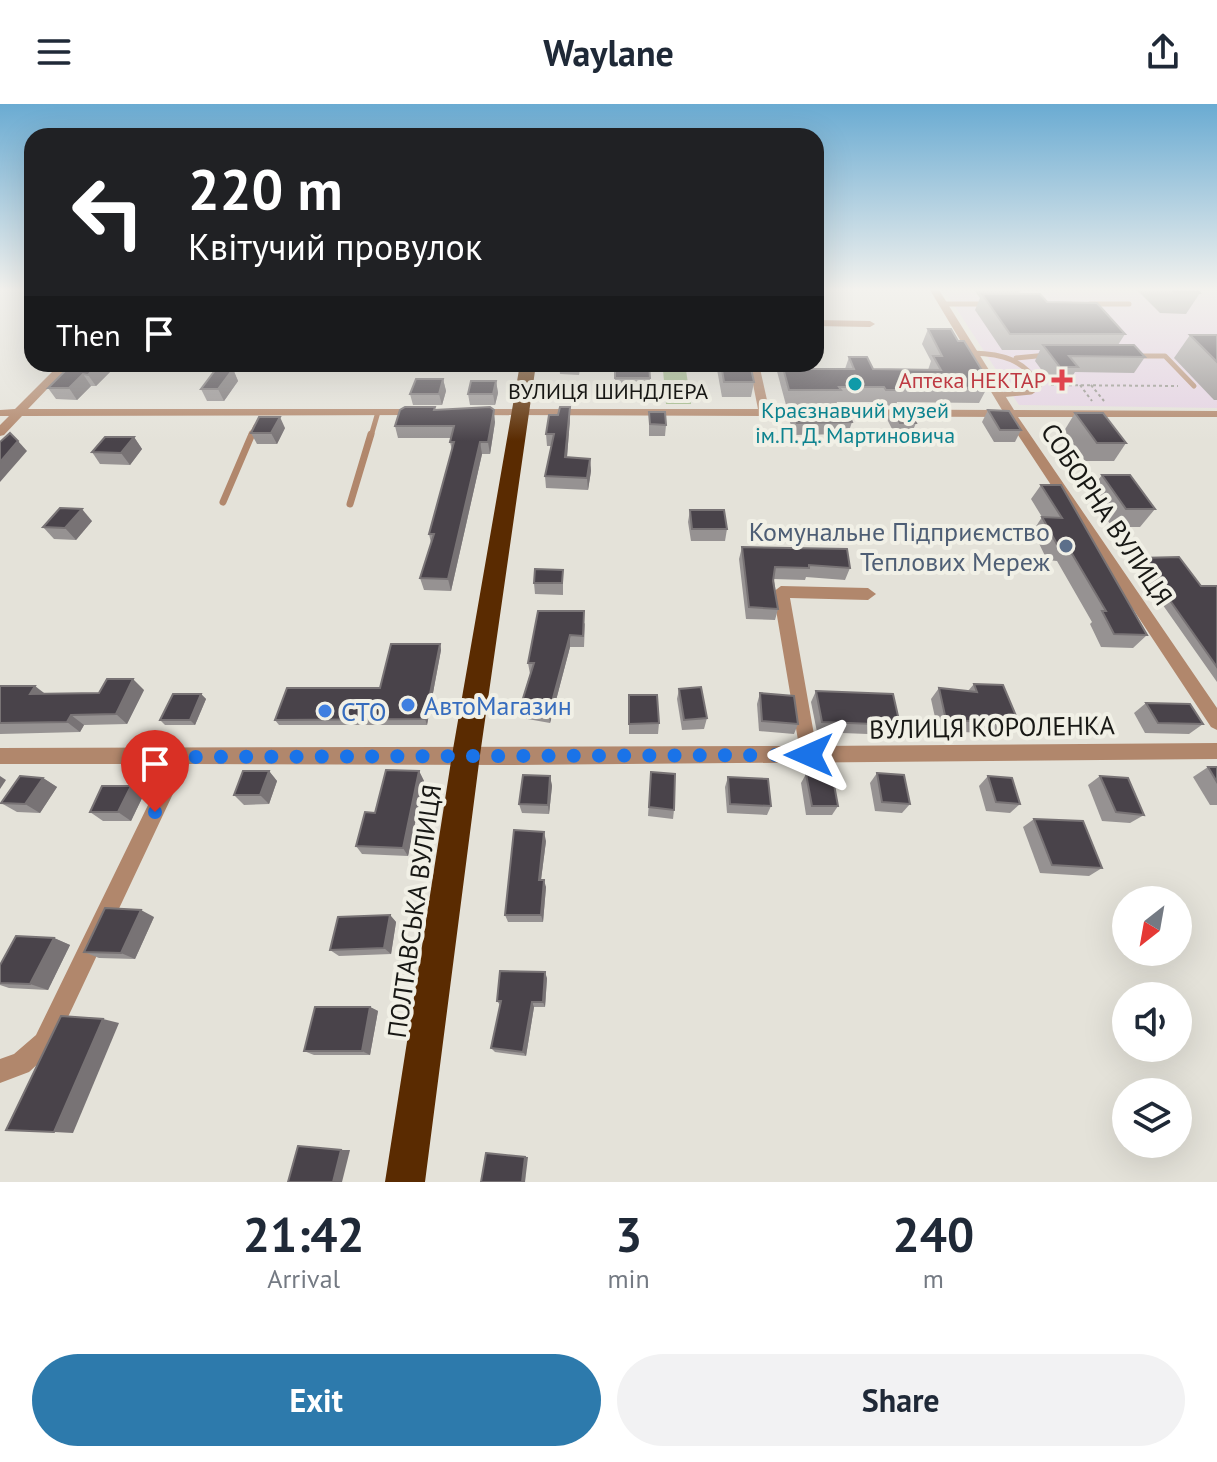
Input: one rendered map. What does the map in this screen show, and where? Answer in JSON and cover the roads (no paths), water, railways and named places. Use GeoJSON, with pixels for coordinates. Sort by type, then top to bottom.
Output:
{"type":"FeatureCollection","features":[{"type":"Feature","properties":{"kind":"highway","name":"ПОЛТАВСЬКА ВУЛИЦЯ"},"geometry":{"type":"LineString","coordinates":[[405,1182],[466,755],[527,372]]}},
{"type":"Feature","properties":{"kind":"street","name":"СОБОРНА ВУЛИЦЯ"},"geometry":{"type":"LineString","coordinates":[[965,340],[1009,412],[1217,722]]}},
{"type":"Feature","properties":{"kind":"street"},"geometry":{"type":"LineString","coordinates":[[0,432],[58,372]]}},
{"type":"Feature","properties":{"kind":"street"},"geometry":{"type":"LineString","coordinates":[[756,372],[764,411]]}},
{"type":"Feature","properties":{"kind":"street"},"geometry":{"type":"LineString","coordinates":[[0,413],[426,412]]}},
{"type":"Feature","properties":{"kind":"street","name":"ВУЛИЦЯ ШИНДЛЕРА"},"geometry":{"type":"LineString","coordinates":[[457,412],[1217,414]]}},
{"type":"Feature","properties":{"kind":"street"},"geometry":{"type":"LineString","coordinates":[[809,755],[781,592],[868,594]]}},
{"type":"Feature","properties":{"kind":"street","name":"ВУЛИЦЯ КОРОЛЕНКА"},"geometry":{"type":"LineString","coordinates":[[0,756],[1217,751]]}},
{"type":"Feature","properties":{"kind":"street"},"geometry":{"type":"LineString","coordinates":[[0,1071],[21,1064],[44,1043],[181,757]]}},
{"type":"Feature","properties":{"kind":"lane"},"geometry":{"type":"LineString","coordinates":[[973,353],[1016,358],[1061,355]]}},
{"type":"Feature","properties":{"kind":"lane"},"geometry":{"type":"LineString","coordinates":[[1120,355],[1165,356],[1194,386]]}},
{"type":"Feature","properties":{"kind":"lane"},"geometry":{"type":"LineString","coordinates":[[999,395],[1039,388],[1039,383],[1016,358]]}},
{"type":"Feature","properties":{"kind":"lane"},"geometry":{"type":"LineString","coordinates":[[223,502],[262,412]]}},
{"type":"Feature","properties":{"kind":"lane"},"geometry":{"type":"LineString","coordinates":[[350,504],[378,412]]}},
{"type":"Feature","properties":{"kind":"place","name":"Аптека НЕКТАР"},"geometry":{"type":"Point","coordinates":[1062,380]}},
{"type":"Feature","properties":{"kind":"place","name":"Краєзнавчий музей ім.П. Д. Мартиновича"},"geometry":{"type":"Point","coordinates":[855,384]}},
{"type":"Feature","properties":{"kind":"place","name":"Комунальне Підприємство Теплових Мереж"},"geometry":{"type":"Point","coordinates":[1066,546]}},
{"type":"Feature","properties":{"kind":"place","name":"АвтоМагазин"},"geometry":{"type":"Point","coordinates":[408,705]}},
{"type":"Feature","properties":{"kind":"place","name":"СТО"},"geometry":{"type":"Point","coordinates":[325,711]}}]}
